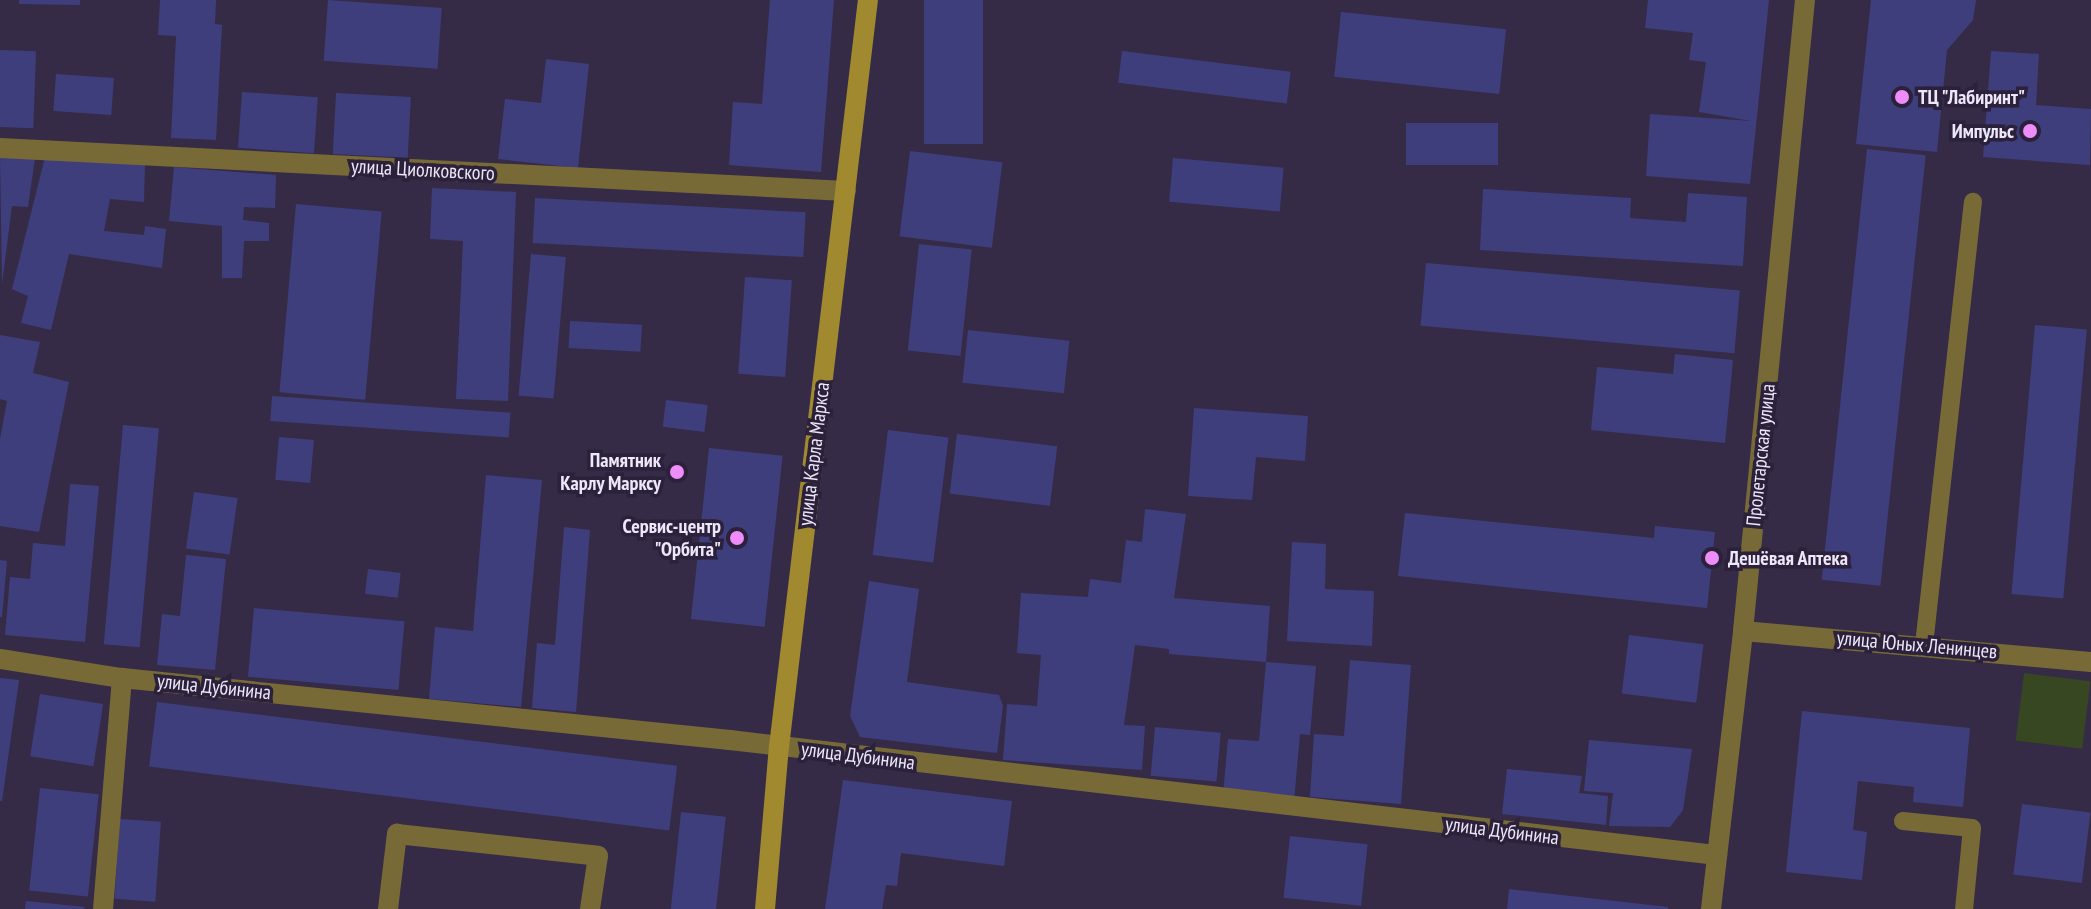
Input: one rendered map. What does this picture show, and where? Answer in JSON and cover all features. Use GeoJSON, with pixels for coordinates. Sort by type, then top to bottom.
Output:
{"type":"FeatureCollection","features":[{"type":"Feature","properties":{"kind":"main road","name":"улица Карла Маркса"},"geometry":{"type":"LineString","coordinates":[[765,909],[779,747],[868,0]]}},
{"type":"Feature","properties":{"kind":"street","name":"Пролетарская улица"},"geometry":{"type":"LineString","coordinates":[[1711,909],[1743,631],[1805,0]]}},
{"type":"Feature","properties":{"kind":"street","name":"улица Циолковского"},"geometry":{"type":"LineString","coordinates":[[0,148],[846,191]]}},
{"type":"Feature","properties":{"kind":"street","name":"улица Юных Ленинцев"},"geometry":{"type":"LineString","coordinates":[[1743,631],[2091,662]]}},
{"type":"Feature","properties":{"kind":"street","name":"улица Дубинина"},"geometry":{"type":"LineString","coordinates":[[0,659],[122,678],[779,747],[1717,855]]}},
{"type":"Feature","properties":{"kind":"street"},"geometry":{"type":"LineString","coordinates":[[103,909],[122,678]]}},
{"type":"Feature","properties":{"kind":"street"},"geometry":{"type":"LineString","coordinates":[[388,909],[397,834],[598,856],[590,909]]}},
{"type":"Feature","properties":{"kind":"lane"},"geometry":{"type":"LineString","coordinates":[[1924,645],[1973,202]]}},
{"type":"Feature","properties":{"kind":"lane"},"geometry":{"type":"LineString","coordinates":[[1903,821],[1972,828],[1964,909]]}},
{"type":"Feature","properties":{"kind":"green space"},"geometry":{"type":"Polygon","coordinates":[[[2024,673],[2091,681],[2082,749],[2016,740],[2024,673]]]}},
{"type":"Feature","properties":{"kind":"building"},"geometry":{"type":"Polygon","coordinates":[[[19,0],[80,0],[80,5],[19,4],[19,0]]]}},
{"type":"Feature","properties":{"kind":"building"},"geometry":{"type":"Polygon","coordinates":[[[160,0],[216,0],[215,24],[222,25],[216,140],[171,138],[176,36],[158,35],[160,0]]]}},
{"type":"Feature","properties":{"kind":"building"},"geometry":{"type":"Polygon","coordinates":[[[328,0],[442,8],[437,69],[324,61],[328,0]]]}},
{"type":"Feature","properties":{"kind":"building"},"geometry":{"type":"Polygon","coordinates":[[[770,0],[834,0],[821,172],[729,165],[733,102],[762,104],[770,0]]]}},
{"type":"Feature","properties":{"kind":"building"},"geometry":{"type":"Polygon","coordinates":[[[924,0],[983,0],[983,144],[924,144],[924,0]]]}},
{"type":"Feature","properties":{"kind":"building"},"geometry":{"type":"Polygon","coordinates":[[[1648,0],[1769,0],[1750,184],[1646,176],[1650,114],[1751,121],[1699,112],[1706,62],[1689,60],[1693,33],[1645,28],[1648,0]]]}},
{"type":"Feature","properties":{"kind":"building","name":"ТЦ \"Лабиринт\""},"geometry":{"type":"Polygon","coordinates":[[[1871,0],[1976,0],[1973,20],[1947,50],[1937,152],[1856,144],[1871,0]]]}},
{"type":"Feature","properties":{"kind":"building"},"geometry":{"type":"Polygon","coordinates":[[[1341,12],[1506,29],[1499,94],[1334,77],[1341,12]]]}},
{"type":"Feature","properties":{"kind":"building"},"geometry":{"type":"Polygon","coordinates":[[[0,50],[36,51],[33,128],[0,127],[0,50]]]}},
{"type":"Feature","properties":{"kind":"building"},"geometry":{"type":"Polygon","coordinates":[[[1122,51],[1291,72],[1287,103],[1118,83],[1122,51]]]}},
{"type":"Feature","properties":{"kind":"building"},"geometry":{"type":"Polygon","coordinates":[[[1991,51],[2039,54],[2036,105],[2091,109],[2090,165],[1983,157],[1991,51]]]}},
{"type":"Feature","properties":{"kind":"building"},"geometry":{"type":"Polygon","coordinates":[[[546,59],[589,64],[578,168],[498,159],[505,99],[541,103],[546,59]]]}},
{"type":"Feature","properties":{"kind":"building"},"geometry":{"type":"Polygon","coordinates":[[[56,74],[114,78],[111,115],[53,111],[56,74]]]}},
{"type":"Feature","properties":{"kind":"building"},"geometry":{"type":"Polygon","coordinates":[[[242,92],[318,97],[314,153],[238,148],[242,92]]]}},
{"type":"Feature","properties":{"kind":"building"},"geometry":{"type":"Polygon","coordinates":[[[336,93],[411,97],[408,158],[333,154],[336,93]]]}},
{"type":"Feature","properties":{"kind":"building"},"geometry":{"type":"Polygon","coordinates":[[[1406,123],[1498,123],[1498,165],[1406,165],[1406,123]]]}},
{"type":"Feature","properties":{"kind":"building"},"geometry":{"type":"Polygon","coordinates":[[[1867,149],[1926,155],[1880,586],[1822,580],[1867,149]]]}},
{"type":"Feature","properties":{"kind":"building"},"geometry":{"type":"Polygon","coordinates":[[[910,151],[1002,162],[992,248],[900,236],[910,151]]]}},
{"type":"Feature","properties":{"kind":"building"},"geometry":{"type":"Polygon","coordinates":[[[0,155],[35,158],[28,207],[12,206],[2,284],[0,155]]]}},
{"type":"Feature","properties":{"kind":"building"},"geometry":{"type":"Polygon","coordinates":[[[45,157],[145,164],[144,202],[110,199],[104,231],[144,235],[145,226],[166,229],[162,268],[69,254],[51,330],[21,323],[28,296],[12,289],[45,157]]]}},
{"type":"Feature","properties":{"kind":"building"},"geometry":{"type":"Polygon","coordinates":[[[1173,158],[1284,168],[1280,212],[1169,202],[1173,158]]]}},
{"type":"Feature","properties":{"kind":"building"},"geometry":{"type":"Polygon","coordinates":[[[174,167],[276,175],[275,208],[244,207],[243,220],[269,223],[269,241],[244,241],[242,278],[222,278],[222,226],[169,221],[174,167]]]}},
{"type":"Feature","properties":{"kind":"building"},"geometry":{"type":"Polygon","coordinates":[[[432,188],[516,192],[508,401],[456,399],[463,241],[430,239],[432,188]]]}},
{"type":"Feature","properties":{"kind":"building"},"geometry":{"type":"Polygon","coordinates":[[[1483,189],[1631,198],[1630,218],[1686,222],[1688,193],[1747,197],[1743,266],[1480,250],[1483,189]]]}},
{"type":"Feature","properties":{"kind":"building"},"geometry":{"type":"Polygon","coordinates":[[[535,198],[806,212],[803,257],[533,243],[535,198]]]}},
{"type":"Feature","properties":{"kind":"building"},"geometry":{"type":"Polygon","coordinates":[[[296,204],[382,211],[365,400],[280,392],[296,204]]]}},
{"type":"Feature","properties":{"kind":"building"},"geometry":{"type":"Polygon","coordinates":[[[919,244],[972,250],[961,356],[908,350],[919,244]]]}},
{"type":"Feature","properties":{"kind":"building"},"geometry":{"type":"Polygon","coordinates":[[[531,254],[566,257],[553,399],[519,395],[531,254]]]}},
{"type":"Feature","properties":{"kind":"building"},"geometry":{"type":"Polygon","coordinates":[[[1426,263],[1740,290],[1734,353],[1421,326],[1426,263]]]}},
{"type":"Feature","properties":{"kind":"building"},"geometry":{"type":"Polygon","coordinates":[[[745,277],[792,280],[785,377],[738,374],[745,277]]]}},
{"type":"Feature","properties":{"kind":"building"},"geometry":{"type":"Polygon","coordinates":[[[570,321],[642,325],[640,352],[569,348],[570,321]]]}},
{"type":"Feature","properties":{"kind":"building"},"geometry":{"type":"Polygon","coordinates":[[[2035,325],[2087,330],[2063,599],[2011,594],[2035,325]]]}},
{"type":"Feature","properties":{"kind":"building"},"geometry":{"type":"Polygon","coordinates":[[[968,330],[1069,341],[1064,393],[962,383],[968,330]]]}},
{"type":"Feature","properties":{"kind":"building"},"geometry":{"type":"Polygon","coordinates":[[[0,335],[40,342],[33,373],[69,382],[39,532],[0,526],[0,439],[7,401],[0,399],[0,335]]]}},
{"type":"Feature","properties":{"kind":"building"},"geometry":{"type":"Polygon","coordinates":[[[1675,354],[1733,360],[1725,443],[1591,430],[1597,367],[1673,374],[1675,354]]]}},
{"type":"Feature","properties":{"kind":"building"},"geometry":{"type":"Polygon","coordinates":[[[272,396],[510,413],[509,438],[270,421],[272,396]]]}},
{"type":"Feature","properties":{"kind":"building"},"geometry":{"type":"Polygon","coordinates":[[[666,400],[708,405],[704,432],[663,427],[666,400]]]}},
{"type":"Feature","properties":{"kind":"building"},"geometry":{"type":"Polygon","coordinates":[[[1194,408],[1308,416],[1305,461],[1256,457],[1252,500],[1188,496],[1194,408]]]}},
{"type":"Feature","properties":{"kind":"building"},"geometry":{"type":"Polygon","coordinates":[[[123,425],[159,428],[140,647],[104,644],[123,425]]]}},
{"type":"Feature","properties":{"kind":"building"},"geometry":{"type":"Polygon","coordinates":[[[888,430],[949,437],[933,562],[873,555],[888,430]]]}},
{"type":"Feature","properties":{"kind":"building"},"geometry":{"type":"Polygon","coordinates":[[[957,434],[1057,446],[1050,506],[950,494],[957,434]]]}},
{"type":"Feature","properties":{"kind":"building"},"geometry":{"type":"Polygon","coordinates":[[[279,437],[314,440],[310,483],[275,480],[279,437]]]}},
{"type":"Feature","properties":{"kind":"building","name":"Сервис-центр \"Орбита\""},"geometry":{"type":"Polygon","coordinates":[[[709,448],[783,456],[765,627],[691,619],[709,448]]]}},
{"type":"Feature","properties":{"kind":"building"},"geometry":{"type":"Polygon","coordinates":[[[486,475],[542,480],[521,707],[429,699],[435,627],[473,631],[486,475]]]}},
{"type":"Feature","properties":{"kind":"building"},"geometry":{"type":"Polygon","coordinates":[[[70,484],[99,486],[85,642],[5,635],[10,577],[30,579],[33,543],[65,546],[70,484]]]}},
{"type":"Feature","properties":{"kind":"building"},"geometry":{"type":"Polygon","coordinates":[[[194,492],[238,498],[230,555],[186,548],[194,492]]]}},
{"type":"Feature","properties":{"kind":"building"},"geometry":{"type":"Polygon","coordinates":[[[1145,509],[1186,514],[1174,598],[1270,606],[1266,662],[1169,654],[1169,649],[1135,645],[1124,725],[1145,726],[1142,770],[1003,760],[1007,704],[1037,706],[1041,655],[1017,653],[1021,593],[1088,597],[1090,579],[1121,583],[1126,540],[1142,542],[1145,509]]]}},
{"type":"Feature","properties":{"kind":"building"},"geometry":{"type":"Polygon","coordinates":[[[1405,513],[1654,538],[1655,526],[1715,532],[1707,608],[1398,576],[1405,513]]]}},
{"type":"Feature","properties":{"kind":"building"},"geometry":{"type":"Polygon","coordinates":[[[564,527],[590,530],[576,712],[532,708],[537,643],[555,645],[564,527]]]}},
{"type":"Feature","properties":{"kind":"building"},"geometry":{"type":"Polygon","coordinates":[[[1292,542],[1326,544],[1325,589],[1374,591],[1372,646],[1287,641],[1292,542]]]}},
{"type":"Feature","properties":{"kind":"building"},"geometry":{"type":"Polygon","coordinates":[[[186,555],[226,559],[215,670],[157,665],[162,614],[180,616],[186,555]]]}},
{"type":"Feature","properties":{"kind":"building"},"geometry":{"type":"Polygon","coordinates":[[[0,560],[7,561],[2,617],[0,617],[0,560]]]}},
{"type":"Feature","properties":{"kind":"building"},"geometry":{"type":"Polygon","coordinates":[[[368,569],[401,573],[398,598],[365,594],[368,569]]]}},
{"type":"Feature","properties":{"kind":"building"},"geometry":{"type":"Polygon","coordinates":[[[869,581],[919,589],[907,682],[999,695],[1003,706],[997,753],[860,737],[850,716],[869,581]]]}},
{"type":"Feature","properties":{"kind":"building"},"geometry":{"type":"Polygon","coordinates":[[[254,608],[404,621],[398,690],[248,677],[254,608]]]}},
{"type":"Feature","properties":{"kind":"building"},"geometry":{"type":"Polygon","coordinates":[[[1629,635],[1703,644],[1696,703],[1622,694],[1629,635]]]}},
{"type":"Feature","properties":{"kind":"building"},"geometry":{"type":"Polygon","coordinates":[[[1350,660],[1411,665],[1401,804],[1310,797],[1314,734],[1344,736],[1350,660]]]}},
{"type":"Feature","properties":{"kind":"building"},"geometry":{"type":"Polygon","coordinates":[[[1266,662],[1316,666],[1310,735],[1300,734],[1294,802],[1223,795],[1228,739],[1259,741],[1266,662]]]}},
{"type":"Feature","properties":{"kind":"building"},"geometry":{"type":"Polygon","coordinates":[[[0,678],[19,680],[2,801],[0,801],[0,678]]]}},
{"type":"Feature","properties":{"kind":"building"},"geometry":{"type":"Polygon","coordinates":[[[40,694],[103,704],[93,766],[30,756],[40,694]]]}},
{"type":"Feature","properties":{"kind":"building"},"geometry":{"type":"Polygon","coordinates":[[[157,702],[677,766],[669,830],[149,767],[157,702]]]}},
{"type":"Feature","properties":{"kind":"building"},"geometry":{"type":"Polygon","coordinates":[[[1802,711],[1970,728],[1963,807],[1913,802],[1914,787],[1858,781],[1853,830],[1867,832],[1862,880],[1786,872],[1802,711]]]}},
{"type":"Feature","properties":{"kind":"building"},"geometry":{"type":"Polygon","coordinates":[[[1155,727],[1221,733],[1216,782],[1151,776],[1155,727]]]}},
{"type":"Feature","properties":{"kind":"building"},"geometry":{"type":"Polygon","coordinates":[[[1589,740],[1692,749],[1683,810],[1670,827],[1609,826],[1613,793],[1584,791],[1589,740]]]}},
{"type":"Feature","properties":{"kind":"building"},"geometry":{"type":"Polygon","coordinates":[[[1507,769],[1582,776],[1579,793],[1608,796],[1606,825],[1502,814],[1507,769]]]}},
{"type":"Feature","properties":{"kind":"building"},"geometry":{"type":"Polygon","coordinates":[[[843,780],[1012,801],[1004,866],[901,853],[897,886],[886,885],[882,909],[825,909],[843,780]]]}},
{"type":"Feature","properties":{"kind":"building"},"geometry":{"type":"Polygon","coordinates":[[[40,788],[99,794],[88,897],[29,890],[40,788]]]}},
{"type":"Feature","properties":{"kind":"building"},"geometry":{"type":"Polygon","coordinates":[[[2022,804],[2090,812],[2082,883],[2013,874],[2022,804]]]}},
{"type":"Feature","properties":{"kind":"building"},"geometry":{"type":"Polygon","coordinates":[[[681,812],[726,817],[716,909],[671,909],[681,812]]]}},
{"type":"Feature","properties":{"kind":"building"},"geometry":{"type":"Polygon","coordinates":[[[120,819],[161,822],[155,902],[114,899],[120,819]]]}},
{"type":"Feature","properties":{"kind":"building"},"geometry":{"type":"Polygon","coordinates":[[[1290,836],[1368,844],[1361,906],[1284,898],[1290,836]]]}},
{"type":"Feature","properties":{"kind":"building"},"geometry":{"type":"Polygon","coordinates":[[[1509,889],[1668,907],[1668,909],[1507,909],[1509,889]]]}},
{"type":"Feature","properties":{"kind":"building"},"geometry":{"type":"Polygon","coordinates":[[[26,901],[85,907],[25,909],[26,901]]]}},
{"type":"Feature","properties":{"kind":"place","name":"ТЦ \"Лабиринт\""},"geometry":{"type":"Point","coordinates":[1902,97]}},
{"type":"Feature","properties":{"kind":"place","name":"Импульс"},"geometry":{"type":"Point","coordinates":[2030,131]}},
{"type":"Feature","properties":{"kind":"place","name":"Памятник Карлу Марксу"},"geometry":{"type":"Point","coordinates":[677,472]}},
{"type":"Feature","properties":{"kind":"place","name":"Сервис-центр \"Орбита\""},"geometry":{"type":"Point","coordinates":[737,538]}},
{"type":"Feature","properties":{"kind":"place","name":"Дешёвая Аптека"},"geometry":{"type":"Point","coordinates":[1712,558]}}]}
